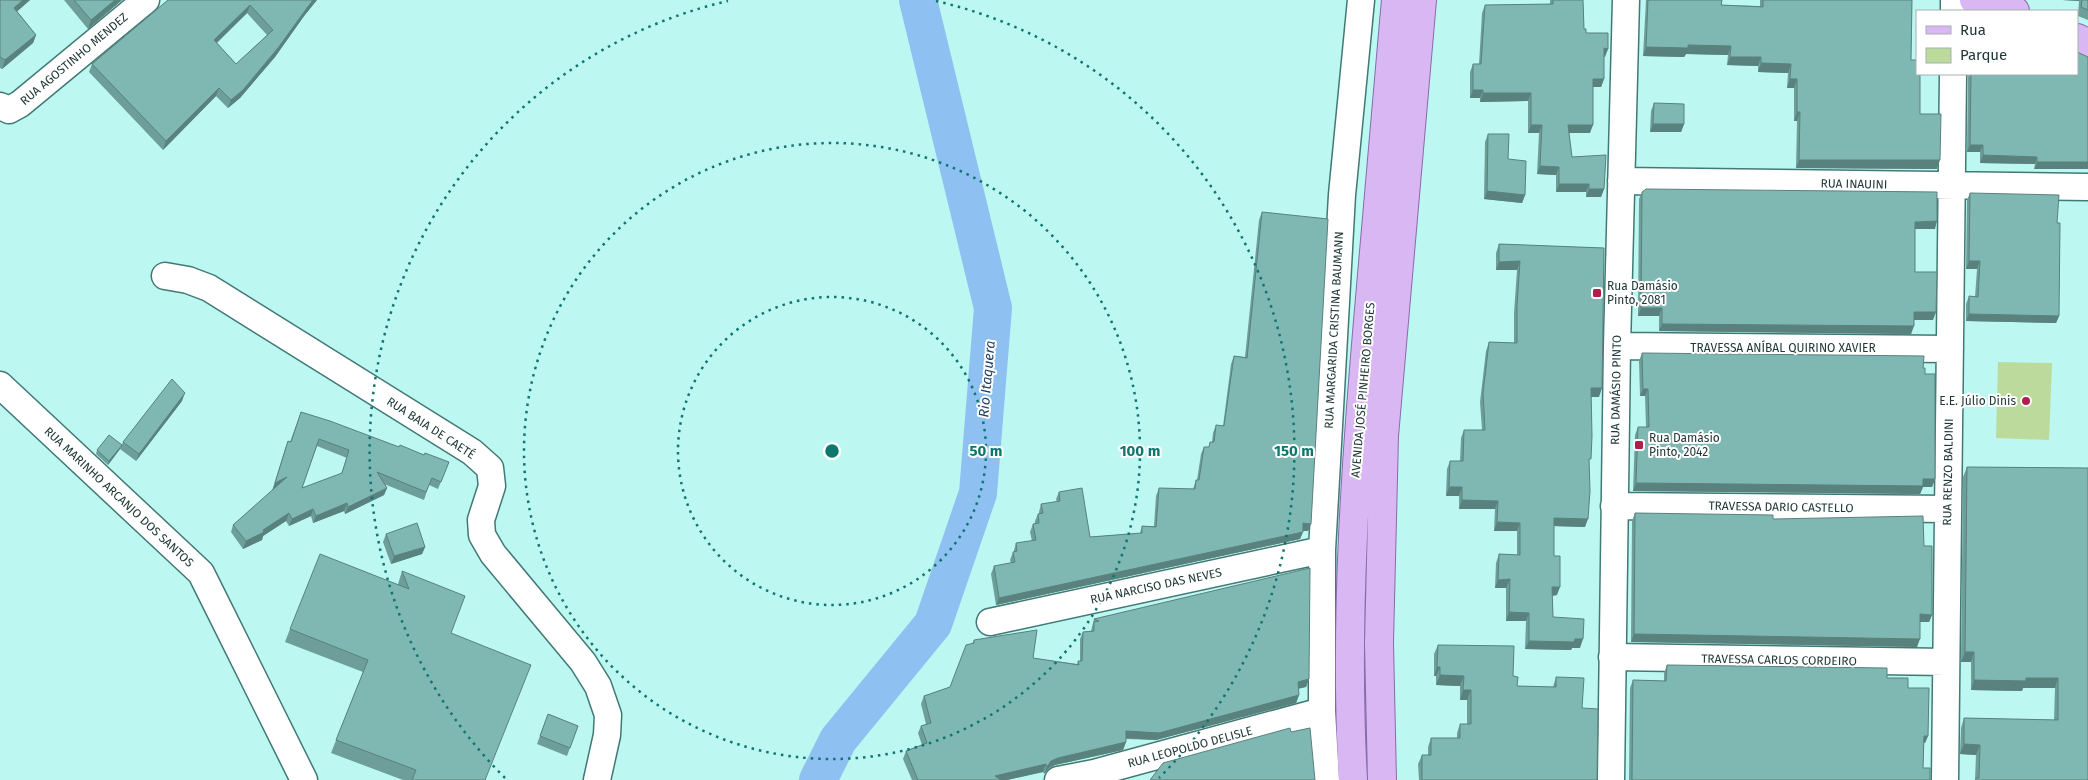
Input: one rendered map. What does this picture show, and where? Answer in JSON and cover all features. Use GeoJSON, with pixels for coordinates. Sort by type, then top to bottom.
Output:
{"type":"FeatureCollection","features":[{"type":"Feature","properties":{"kind":"main road","name":"AVENIDA JOSÉ PINHEIRO BORGES"},"geometry":{"type":"LineString","coordinates":[[1353,780],[1350,648],[1358,430],[1396,0]]}},
{"type":"Feature","properties":{"kind":"main road","name":"AVENIDA JOSÉ PINHEIRO BORGES"},"geometry":{"type":"LineString","coordinates":[[1382,780],[1379,643],[1384,436],[1422,0]]}},
{"type":"Feature","properties":{"kind":"main road"},"geometry":{"type":"LineString","coordinates":[[1974,0],[2011,10]]}},
{"type":"Feature","properties":{"kind":"street","name":"RUA AGOSTINHO MENDEZ"},"geometry":{"type":"LineString","coordinates":[[0,106],[9,110],[20,104],[146,0]]}},
{"type":"Feature","properties":{"kind":"street","name":"RUA MARGARIDA CRISTINA BAUMANN"},"geometry":{"type":"LineString","coordinates":[[1326,780],[1322,711],[1322,550],[1342,195],[1361,0]]}},
{"type":"Feature","properties":{"kind":"street","name":"RUA DAMÁSIO PINTO"},"geometry":{"type":"LineString","coordinates":[[1611,780],[1617,346],[1626,0]]}},
{"type":"Feature","properties":{"kind":"street","name":"RUA RENZO BALDINI"},"geometry":{"type":"LineString","coordinates":[[1944,780],[1953,75]]}},
{"type":"Feature","properties":{"kind":"street","name":"RUA INAUINI"},"geometry":{"type":"LineString","coordinates":[[1621,181],[2088,187]]}},
{"type":"Feature","properties":{"kind":"street","name":"RUA BAIA DE CAETÉ"},"geometry":{"type":"LineString","coordinates":[[165,276],[188,280],[209,288],[472,452],[490,468],[492,486],[481,520],[482,535],[493,554],[583,662],[598,686],[608,715],[607,735],[597,780]]}},
{"type":"Feature","properties":{"kind":"street","name":"TRAVESSA ANÍBAL QUIRINO XAVIER"},"geometry":{"type":"LineString","coordinates":[[1617,346],[1950,349]]}},
{"type":"Feature","properties":{"kind":"street","name":"RUA MARINHO ARCANJO DOS SANTOS"},"geometry":{"type":"LineString","coordinates":[[0,385],[201,573],[304,780]]}},
{"type":"Feature","properties":{"kind":"street","name":"TRAVESSA DARIO CASTELLO"},"geometry":{"type":"LineString","coordinates":[[1614,506],[1948,509]]}},
{"type":"Feature","properties":{"kind":"street","name":"RUA NARCISO DAS NEVES"},"geometry":{"type":"LineString","coordinates":[[990,622],[1322,550]]}},
{"type":"Feature","properties":{"kind":"street","name":"TRAVESSA CARLOS CORDEIRO"},"geometry":{"type":"LineString","coordinates":[[1612,658],[1946,662]]}},
{"type":"Feature","properties":{"kind":"street","name":"RUA LEOPOLDO DELISLE"},"geometry":{"type":"LineString","coordinates":[[1058,780],[1094,773],[1322,711]]}},
{"type":"Feature","properties":{"kind":"green space"},"geometry":{"type":"Polygon","coordinates":[[[1998,362],[2052,363],[2049,440],[1996,438],[1998,362]]]}},
{"type":"Feature","properties":{"kind":"building"},"geometry":{"type":"Polygon","coordinates":[[[0,0],[23,0],[14,8],[36,35],[5,60],[0,57],[0,0]]]}},
{"type":"Feature","properties":{"kind":"building"},"geometry":{"type":"Polygon","coordinates":[[[74,0],[115,0],[91,20],[74,0]]]}},
{"type":"Feature","properties":{"kind":"building"},"geometry":{"type":"Polygon","coordinates":[[[168,0],[313,0],[278,48],[243,90],[231,100],[219,88],[166,141],[92,64],[168,0]],[[250,5],[214,40],[236,64],[273,30],[250,5]]]}},
{"type":"Feature","properties":{"kind":"building"},"geometry":{"type":"Polygon","coordinates":[[[1553,0],[1583,0],[1584,29],[1586,29],[1586,33],[1608,33],[1608,49],[1604,48],[1604,79],[1593,79],[1593,125],[1568,125],[1572,157],[1606,155],[1604,189],[1589,189],[1589,184],[1559,184],[1559,167],[1540,166],[1542,125],[1531,125],[1531,93],[1483,93],[1483,90],[1473,90],[1473,64],[1481,64],[1485,5],[1553,4],[1553,0]]]}},
{"type":"Feature","properties":{"kind":"building"},"geometry":{"type":"Polygon","coordinates":[[[1648,0],[1722,0],[1721,5],[1763,7],[1763,0],[1912,0],[1911,60],[1916,60],[1916,75],[1920,75],[1920,114],[1941,114],[1940,160],[1799,160],[1800,112],[1797,112],[1797,79],[1790,79],[1791,64],[1761,63],[1761,57],[1730,57],[1731,46],[1688,45],[1688,48],[1646,47],[1648,0]]]}},
{"type":"Feature","properties":{"kind":"building"},"geometry":{"type":"Polygon","coordinates":[[[2082,0],[2088,0],[2088,10],[2081,7],[2082,0]]]}},
{"type":"Feature","properties":{"kind":"building"},"geometry":{"type":"Polygon","coordinates":[[[2078,52],[2088,57],[2088,162],[2037,162],[2037,157],[1983,155],[1983,145],[1970,145],[1971,75],[2078,75],[2078,52]]]}},
{"type":"Feature","properties":{"kind":"building"},"geometry":{"type":"Polygon","coordinates":[[[1654,103],[1684,104],[1684,124],[1653,124],[1654,103]]]}},
{"type":"Feature","properties":{"kind":"building"},"geometry":{"type":"Polygon","coordinates":[[[1488,134],[1509,134],[1508,159],[1526,161],[1525,195],[1487,191],[1488,134]]]}},
{"type":"Feature","properties":{"kind":"building"},"geometry":{"type":"Polygon","coordinates":[[[1646,189],[1937,192],[1937,221],[1915,222],[1915,272],[1937,272],[1936,312],[1914,312],[1914,326],[1662,324],[1662,308],[1641,308],[1642,192],[1646,189]]]}},
{"type":"Feature","properties":{"kind":"building"},"geometry":{"type":"Polygon","coordinates":[[[1970,193],[2059,195],[2057,223],[2060,223],[2059,316],[1969,314],[1969,296],[1978,297],[1980,261],[1969,261],[1970,193]]]}},
{"type":"Feature","properties":{"kind":"building"},"geometry":{"type":"Polygon","coordinates":[[[1262,212],[1328,219],[1311,524],[1303,523],[1303,532],[999,598],[994,566],[1015,562],[1013,552],[1017,551],[1016,543],[1036,540],[1033,524],[1039,523],[1038,514],[1043,513],[1041,504],[1060,501],[1059,492],[1082,488],[1090,537],[1142,533],[1142,526],[1156,527],[1159,488],[1195,489],[1196,480],[1199,480],[1204,447],[1209,447],[1210,442],[1214,442],[1216,425],[1224,426],[1234,356],[1247,358],[1262,212]]]}},
{"type":"Feature","properties":{"kind":"building"},"geometry":{"type":"Polygon","coordinates":[[[1499,244],[1604,248],[1602,388],[1591,388],[1592,436],[1591,459],[1589,459],[1590,491],[1588,519],[1554,518],[1554,556],[1560,556],[1560,587],[1552,587],[1553,617],[1584,619],[1583,639],[1575,639],[1574,642],[1529,641],[1529,613],[1509,612],[1510,579],[1498,580],[1499,554],[1520,555],[1520,523],[1497,522],[1498,501],[1462,500],[1462,487],[1449,487],[1450,461],[1463,461],[1464,430],[1485,430],[1483,393],[1489,342],[1517,343],[1520,261],[1499,262],[1499,244]]]}},
{"type":"Feature","properties":{"kind":"building"},"geometry":{"type":"Polygon","coordinates":[[[1642,353],[1924,356],[1923,368],[1925,368],[1925,374],[1935,374],[1935,479],[1923,479],[1923,486],[1636,483],[1638,427],[1649,427],[1648,389],[1643,389],[1642,353]]]}},
{"type":"Feature","properties":{"kind":"building"},"geometry":{"type":"Polygon","coordinates":[[[172,379],[185,393],[139,454],[123,442],[172,379]]]}},
{"type":"Feature","properties":{"kind":"building"},"geometry":{"type":"Polygon","coordinates":[[[301,412],[399,447],[400,445],[424,455],[425,453],[449,462],[441,482],[432,478],[426,492],[377,472],[387,488],[348,507],[347,503],[316,516],[313,509],[292,519],[289,513],[263,530],[264,532],[246,541],[233,525],[287,477],[275,483],[288,441],[291,442],[301,412]],[[319,439],[302,488],[342,473],[349,450],[319,439]]]}},
{"type":"Feature","properties":{"kind":"building"},"geometry":{"type":"Polygon","coordinates":[[[109,435],[122,445],[109,461],[97,450],[109,435]]]}},
{"type":"Feature","properties":{"kind":"building"},"geometry":{"type":"Polygon","coordinates":[[[1967,467],[2088,468],[2088,780],[1976,780],[1976,778],[1979,778],[1980,745],[1964,744],[1964,718],[2058,720],[2058,678],[2026,678],[2026,681],[1974,680],[1974,652],[1965,652],[1967,467]]]}},
{"type":"Feature","properties":{"kind":"building"},"geometry":{"type":"Polygon","coordinates":[[[1635,513],[1773,515],[1773,519],[1923,516],[1924,546],[1932,546],[1932,615],[1920,614],[1920,639],[1634,634],[1635,513]]]}},
{"type":"Feature","properties":{"kind":"building"},"geometry":{"type":"Polygon","coordinates":[[[417,523],[425,547],[394,556],[386,534],[417,523]]]}},
{"type":"Feature","properties":{"kind":"building"},"geometry":{"type":"Polygon","coordinates":[[[320,554],[409,589],[402,571],[465,596],[451,633],[531,665],[485,780],[412,780],[416,770],[336,740],[368,660],[290,629],[320,554]]]}},
{"type":"Feature","properties":{"kind":"building"},"geometry":{"type":"Polygon","coordinates":[[[1310,568],[1309,679],[1298,682],[1299,695],[1159,733],[1126,731],[1126,742],[1058,758],[1051,761],[1047,767],[1046,764],[995,776],[1001,780],[918,780],[906,751],[927,743],[921,726],[931,723],[924,696],[950,687],[966,645],[974,643],[974,640],[1037,630],[1033,658],[1079,665],[1078,661],[1082,661],[1083,632],[1094,631],[1094,622],[1099,621],[1094,619],[1310,568]]]}},
{"type":"Feature","properties":{"kind":"building"},"geometry":{"type":"Polygon","coordinates":[[[1438,645],[1514,646],[1513,676],[1518,677],[1517,686],[1556,687],[1556,677],[1584,678],[1582,708],[1598,709],[1597,780],[1422,780],[1422,755],[1431,755],[1431,738],[1460,738],[1460,724],[1471,724],[1471,690],[1463,690],[1464,676],[1440,675],[1440,667],[1437,667],[1438,645]]]}},
{"type":"Feature","properties":{"kind":"building"},"geometry":{"type":"Polygon","coordinates":[[[1667,665],[1887,668],[1887,678],[1908,678],[1908,688],[1929,688],[1928,736],[1924,736],[1923,768],[1930,768],[1930,780],[1632,780],[1633,680],[1666,681],[1667,665]]]}},
{"type":"Feature","properties":{"kind":"building"},"geometry":{"type":"Polygon","coordinates":[[[548,714],[578,726],[570,748],[540,736],[548,714]]]}},
{"type":"Feature","properties":{"kind":"building"},"geometry":{"type":"Polygon","coordinates":[[[1290,728],[1291,732],[1310,728],[1315,780],[1150,780],[1163,763],[1290,728]]]}},
{"type":"Feature","properties":{"kind":"waterway","name":"Rio Itaquera"},"geometry":{"type":"LineString","coordinates":[[818,780],[838,740],[933,624],[978,493],[993,308],[918,0]]}},
{"type":"Feature","properties":{"kind":"place","name":"Rua Damásio Pinto, 2081"},"geometry":{"type":"Point","coordinates":[1597,293]}},
{"type":"Feature","properties":{"kind":"place","name":"E.E. Júlio Dinis"},"geometry":{"type":"Point","coordinates":[2026,401]}},
{"type":"Feature","properties":{"kind":"place","name":"Rua Damásio Pinto, 2042"},"geometry":{"type":"Point","coordinates":[1639,445]}}]}
